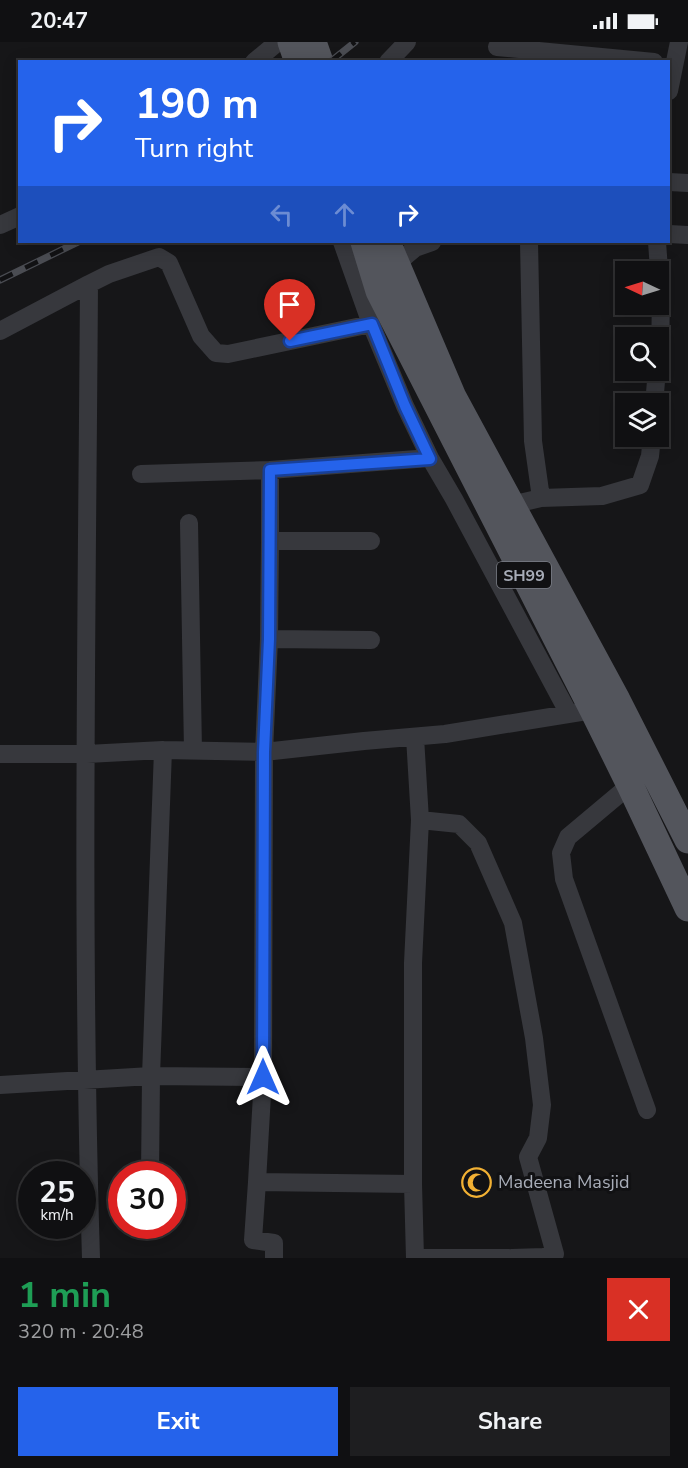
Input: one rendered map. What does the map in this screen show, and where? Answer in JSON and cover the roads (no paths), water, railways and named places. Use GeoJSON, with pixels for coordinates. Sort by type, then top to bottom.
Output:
{"type":"FeatureCollection","features":[{"type":"Feature","properties":{"kind":"main road"},"geometry":{"type":"LineString","coordinates":[[291,42],[297,60]]}},
{"type":"Feature","properties":{"kind":"main road"},"geometry":{"type":"LineString","coordinates":[[313,42],[319,60]]}},
{"type":"Feature","properties":{"kind":"main road","name":"SH99"},"geometry":{"type":"LineString","coordinates":[[364,243],[380,291],[593,708],[688,908]]}},
{"type":"Feature","properties":{"kind":"main road","name":"SH99"},"geometry":{"type":"LineString","coordinates":[[402,249],[453,397],[511,505],[593,708],[688,840]]}},
{"type":"Feature","properties":{"kind":"street"},"geometry":{"type":"LineString","coordinates":[[256,60],[278,42]]}},
{"type":"Feature","properties":{"kind":"street"},"geometry":{"type":"LineString","coordinates":[[390,60],[407,42]]}},
{"type":"Feature","properties":{"kind":"street"},"geometry":{"type":"LineString","coordinates":[[670,82],[672,63],[679,42]]}},
{"type":"Feature","properties":{"kind":"street"},"geometry":{"type":"LineString","coordinates":[[497,50],[628,60]]}},
{"type":"Feature","properties":{"kind":"street"},"geometry":{"type":"LineString","coordinates":[[670,182],[688,183]]}},
{"type":"Feature","properties":{"kind":"street"},"geometry":{"type":"LineString","coordinates":[[0,225],[18,217]]}},
{"type":"Feature","properties":{"kind":"street"},"geometry":{"type":"LineString","coordinates":[[670,234],[688,235]]}},
{"type":"Feature","properties":{"kind":"street"},"geometry":{"type":"LineString","coordinates":[[0,754],[87,754],[163,750],[264,752],[445,734],[593,708],[454,499],[430,459],[405,406],[342,243]]}},
{"type":"Feature","properties":{"kind":"street"},"geometry":{"type":"LineString","coordinates":[[402,249],[428,243]]}},
{"type":"Feature","properties":{"kind":"street"},"geometry":{"type":"LineString","coordinates":[[529,243],[533,441],[541,498]]}},
{"type":"Feature","properties":{"kind":"street"},"geometry":{"type":"LineString","coordinates":[[657,243],[662,299],[661,327]]}},
{"type":"Feature","properties":{"kind":"street"},"geometry":{"type":"LineString","coordinates":[[0,332],[89,284],[159,256],[169,263],[201,336],[216,353],[228,354],[372,324]]}},
{"type":"Feature","properties":{"kind":"street"},"geometry":{"type":"LineString","coordinates":[[89,284],[87,1080],[91,1258]]}},
{"type":"Feature","properties":{"kind":"street"},"geometry":{"type":"LineString","coordinates":[[511,505],[541,498],[602,496],[640,485],[651,456],[651,447]]}},
{"type":"Feature","properties":{"kind":"street"},"geometry":{"type":"LineString","coordinates":[[141,474],[270,470],[430,459]]}},
{"type":"Feature","properties":{"kind":"street"},"geometry":{"type":"LineString","coordinates":[[270,470],[269,639],[264,752],[263,1077],[253,1240],[274,1243],[274,1258]]}},
{"type":"Feature","properties":{"kind":"street"},"geometry":{"type":"LineString","coordinates":[[189,523],[193,751]]}},
{"type":"Feature","properties":{"kind":"street"},"geometry":{"type":"LineString","coordinates":[[270,540],[371,541]]}},
{"type":"Feature","properties":{"kind":"street"},"geometry":{"type":"LineString","coordinates":[[269,639],[371,640]]}},
{"type":"Feature","properties":{"kind":"street"},"geometry":{"type":"LineString","coordinates":[[415,737],[420,820],[413,963],[412,1184],[415,1258],[510,1258],[544,1257],[555,1254],[528,1157],[538,1138],[542,1105],[534,1038],[513,923],[478,843],[459,824],[420,820]]}},
{"type":"Feature","properties":{"kind":"street"},"geometry":{"type":"LineString","coordinates":[[150,1161],[163,750]]}},
{"type":"Feature","properties":{"kind":"street"},"geometry":{"type":"LineString","coordinates":[[630,785],[568,837],[561,853],[564,879],[647,1110]]}},
{"type":"Feature","properties":{"kind":"street"},"geometry":{"type":"LineString","coordinates":[[0,1085],[151,1076],[263,1077]]}},
{"type":"Feature","properties":{"kind":"street"},"geometry":{"type":"LineString","coordinates":[[257,1182],[412,1184]]}},
{"type":"Feature","properties":{"kind":"railway"},"geometry":{"type":"LineString","coordinates":[[332,60],[355,42]]}},
{"type":"Feature","properties":{"kind":"railway"},"geometry":{"type":"LineString","coordinates":[[0,280],[76,243]]}},
{"type":"Feature","properties":{"kind":"place","name":"Madeena Masjid"},"geometry":{"type":"Point","coordinates":[477,1182]}}]}
